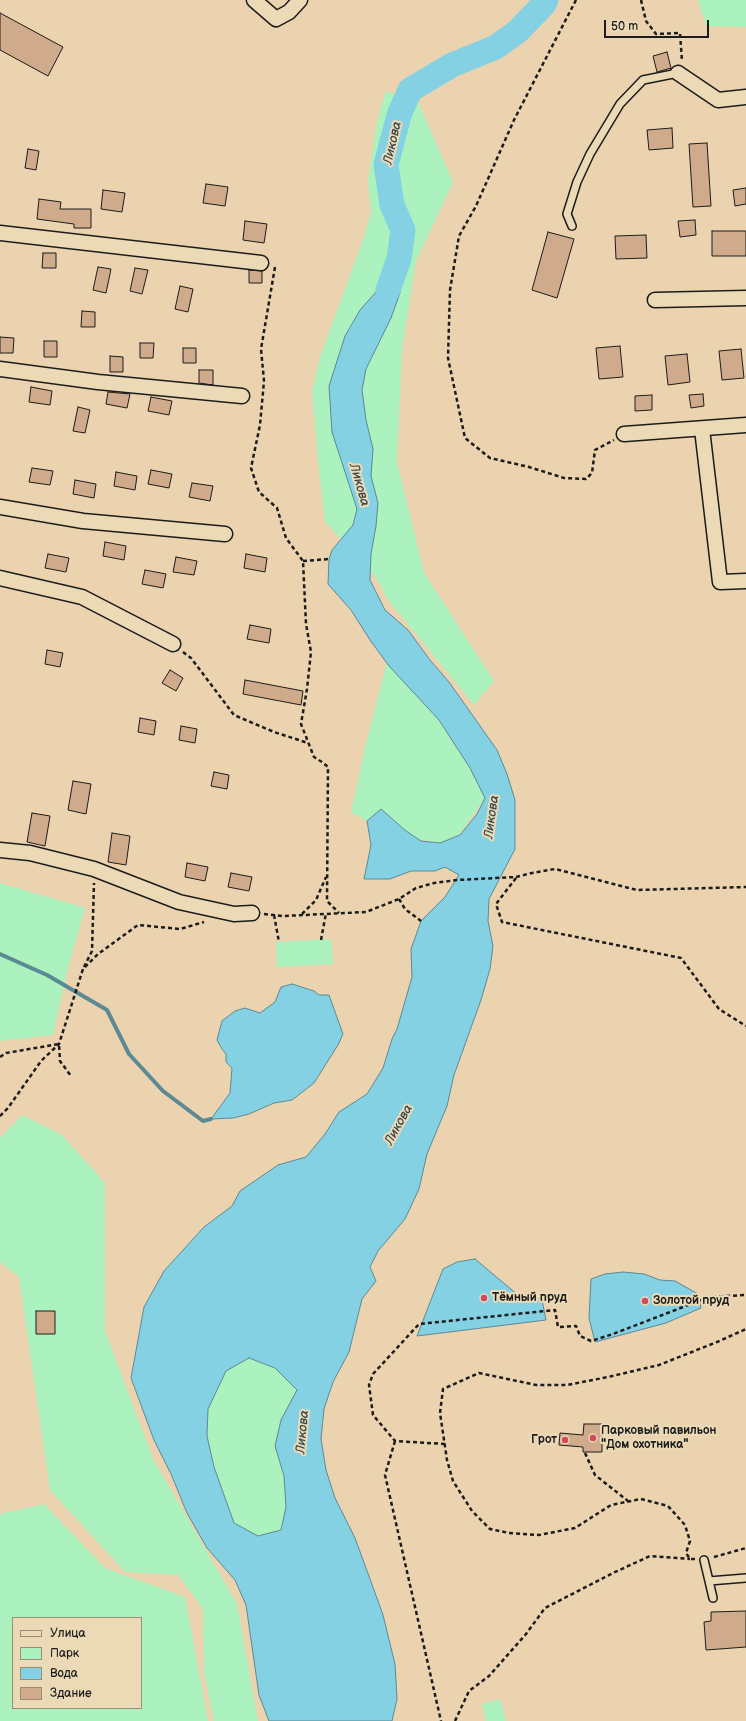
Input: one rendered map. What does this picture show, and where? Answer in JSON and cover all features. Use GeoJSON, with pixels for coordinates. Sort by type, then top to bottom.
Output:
{"type":"FeatureCollection","features":[{"type":"Feature","properties":{"kind":"street"},"geometry":{"type":"LineString","coordinates":[[254,0],[276,19],[289,12],[300,0]]}},
{"type":"Feature","properties":{"kind":"street"},"geometry":{"type":"LineString","coordinates":[[678,73],[718,100],[746,97]]}},
{"type":"Feature","properties":{"kind":"street"},"geometry":{"type":"LineString","coordinates":[[0,233],[261,263]]}},
{"type":"Feature","properties":{"kind":"street"},"geometry":{"type":"LineString","coordinates":[[655,300],[746,298]]}},
{"type":"Feature","properties":{"kind":"street"},"geometry":{"type":"LineString","coordinates":[[0,369],[98,382],[242,396]]}},
{"type":"Feature","properties":{"kind":"street"},"geometry":{"type":"LineString","coordinates":[[624,434],[746,425]]}},
{"type":"Feature","properties":{"kind":"street"},"geometry":{"type":"LineString","coordinates":[[702,429],[720,582],[746,581]]}},
{"type":"Feature","properties":{"kind":"street"},"geometry":{"type":"LineString","coordinates":[[0,507],[83,521],[225,534]]}},
{"type":"Feature","properties":{"kind":"street"},"geometry":{"type":"LineString","coordinates":[[0,578],[82,597],[174,644]]}},
{"type":"Feature","properties":{"kind":"street"},"geometry":{"type":"LineString","coordinates":[[0,850],[30,853],[94,869],[179,902],[234,914],[252,913]]}},
{"type":"Feature","properties":{"kind":"lane"},"geometry":{"type":"LineString","coordinates":[[572,226],[567,214],[577,182],[590,154],[620,104],[643,80],[678,73]]}},
{"type":"Feature","properties":{"kind":"lane"},"geometry":{"type":"LineString","coordinates":[[704,1560],[713,1598]]}},
{"type":"Feature","properties":{"kind":"lane"},"geometry":{"type":"LineString","coordinates":[[709,1581],[746,1578]]}},
{"type":"Feature","properties":{"kind":"path"},"geometry":{"type":"LineString","coordinates":[[576,0],[514,120],[476,206],[460,236],[450,290],[448,358],[465,438],[490,458],[529,467],[564,478],[586,479],[592,473],[595,450],[624,434]]}},
{"type":"Feature","properties":{"kind":"path"},"geometry":{"type":"LineString","coordinates":[[641,0],[646,21],[656,34],[680,33],[682,68],[678,73]]}},
{"type":"Feature","properties":{"kind":"path"},"geometry":{"type":"LineString","coordinates":[[261,263],[274,264],[275,269],[261,349],[264,381],[260,425],[251,468],[260,492],[278,508],[286,538],[303,561],[306,624],[311,652],[301,724],[314,757],[328,767],[327,901],[339,913]]}},
{"type":"Feature","properties":{"kind":"path"},"geometry":{"type":"LineString","coordinates":[[303,561],[330,559]]}},
{"type":"Feature","properties":{"kind":"path"},"geometry":{"type":"LineString","coordinates":[[174,644],[191,658],[234,715],[274,732],[308,743]]}},
{"type":"Feature","properties":{"kind":"path"},"geometry":{"type":"LineString","coordinates":[[71,1076],[60,1061],[59,1044],[73,996],[92,950],[94,869]]}},
{"type":"Feature","properties":{"kind":"path"},"geometry":{"type":"LineString","coordinates":[[252,913],[302,915],[366,912],[399,899],[416,888],[434,883],[457,880],[516,877],[532,872],[555,869],[637,890],[746,887]]}},
{"type":"Feature","properties":{"kind":"path"},"geometry":{"type":"LineString","coordinates":[[302,915],[316,900],[327,876]]}},
{"type":"Feature","properties":{"kind":"path"},"geometry":{"type":"LineString","coordinates":[[516,877],[496,904],[502,922],[681,958],[719,1009],[746,1026]]}},
{"type":"Feature","properties":{"kind":"path"},"geometry":{"type":"LineString","coordinates":[[399,899],[405,909],[421,921]]}},
{"type":"Feature","properties":{"kind":"path"},"geometry":{"type":"LineString","coordinates":[[321,940],[326,913]]}},
{"type":"Feature","properties":{"kind":"path"},"geometry":{"type":"LineString","coordinates":[[274,915],[279,942]]}},
{"type":"Feature","properties":{"kind":"path"},"geometry":{"type":"LineString","coordinates":[[83,969],[98,954],[138,925],[180,929],[210,921]]}},
{"type":"Feature","properties":{"kind":"path"},"geometry":{"type":"LineString","coordinates":[[0,1057],[6,1053],[59,1044]]}},
{"type":"Feature","properties":{"kind":"path"},"geometry":{"type":"LineString","coordinates":[[0,1116],[8,1108],[41,1061],[59,1044]]}},
{"type":"Feature","properties":{"kind":"path"},"geometry":{"type":"LineString","coordinates":[[445,1444],[395,1440],[373,1415],[369,1384],[373,1374],[419,1324],[555,1310],[558,1327],[576,1326],[580,1336],[591,1341],[709,1297],[746,1295]]}},
{"type":"Feature","properties":{"kind":"path"},"geometry":{"type":"LineString","coordinates":[[690,1559],[686,1553],[690,1542],[685,1525],[668,1506],[641,1499],[611,1505],[575,1528],[539,1535],[509,1533],[490,1528],[472,1511],[453,1481],[447,1460],[440,1413],[443,1389],[479,1373],[536,1385],[566,1385],[608,1378],[659,1365],[746,1329]]}},
{"type":"Feature","properties":{"kind":"path"},"geometry":{"type":"LineString","coordinates":[[395,1440],[385,1475],[440,1721]]}},
{"type":"Feature","properties":{"kind":"path"},"geometry":{"type":"LineString","coordinates":[[585,1453],[595,1475],[628,1501]]}},
{"type":"Feature","properties":{"kind":"path"},"geometry":{"type":"LineString","coordinates":[[455,1721],[469,1691],[489,1676],[526,1634],[545,1608],[650,1556],[704,1560],[746,1548]]}},
{"type":"Feature","properties":{"kind":"green space"},"geometry":{"type":"Polygon","coordinates":[[[698,0],[746,0],[746,27],[706,26],[698,0]]]}},
{"type":"Feature","properties":{"kind":"green space"},"geometry":{"type":"Polygon","coordinates":[[[386,91],[418,102],[453,182],[416,261],[402,349],[397,462],[424,573],[494,681],[474,705],[388,600],[376,577],[325,522],[312,391],[320,357],[364,237],[371,212],[368,181],[377,121],[386,91]]]}},
{"type":"Feature","properties":{"kind":"green space"},"geometry":{"type":"Polygon","coordinates":[[[387,662],[439,720],[470,768],[485,798],[459,835],[440,843],[418,839],[406,831],[381,809],[367,821],[351,812],[366,743],[387,662]]]}},
{"type":"Feature","properties":{"kind":"green space"},"geometry":{"type":"Polygon","coordinates":[[[0,883],[85,908],[67,971],[53,1035],[0,1041],[0,883]]]}},
{"type":"Feature","properties":{"kind":"green space"},"geometry":{"type":"Polygon","coordinates":[[[331,939],[333,964],[277,967],[276,942],[331,939]]]}},
{"type":"Feature","properties":{"kind":"green space"},"geometry":{"type":"Polygon","coordinates":[[[22,1115],[62,1135],[105,1183],[105,1331],[153,1459],[237,1604],[258,1721],[214,1721],[204,1672],[203,1609],[178,1575],[125,1572],[50,1490],[19,1277],[0,1262],[0,1138],[22,1115]]]}},
{"type":"Feature","properties":{"kind":"green space"},"geometry":{"type":"Polygon","coordinates":[[[249,1358],[275,1368],[297,1390],[281,1420],[275,1446],[284,1476],[286,1507],[281,1530],[258,1536],[234,1523],[214,1467],[207,1436],[208,1409],[226,1370],[249,1358]]]}},
{"type":"Feature","properties":{"kind":"green space"},"geometry":{"type":"Polygon","coordinates":[[[44,1504],[105,1568],[185,1597],[208,1721],[0,1721],[0,1514],[44,1504]]]}},
{"type":"Feature","properties":{"kind":"green space"},"geometry":{"type":"Polygon","coordinates":[[[500,1699],[506,1721],[486,1721],[482,1704],[500,1699]]]}},
{"type":"Feature","properties":{"kind":"water"},"geometry":{"type":"Polygon","coordinates":[[[399,259],[400,293],[391,318],[366,369],[362,390],[366,420],[373,449],[371,476],[378,503],[371,554],[370,580],[385,610],[408,630],[430,660],[449,682],[497,750],[507,774],[515,800],[515,849],[489,899],[488,921],[493,946],[490,969],[481,1000],[454,1075],[447,1106],[427,1154],[419,1189],[405,1219],[378,1251],[370,1267],[376,1281],[362,1299],[349,1352],[333,1382],[324,1409],[321,1439],[326,1470],[335,1498],[355,1538],[383,1615],[395,1664],[397,1699],[392,1721],[269,1721],[259,1695],[246,1605],[235,1580],[207,1548],[187,1513],[171,1474],[154,1440],[131,1378],[144,1307],[164,1271],[204,1227],[232,1206],[240,1191],[278,1165],[306,1157],[325,1134],[339,1112],[367,1094],[383,1068],[392,1039],[397,1029],[412,977],[411,949],[421,921],[445,897],[459,875],[445,867],[435,871],[411,871],[390,879],[364,879],[371,845],[367,821],[381,809],[406,831],[421,841],[440,843],[460,835],[477,814],[485,798],[470,768],[439,720],[389,666],[351,610],[328,584],[329,559],[332,550],[353,525],[357,509],[332,432],[329,386],[345,336],[360,310],[377,291],[387,271],[399,259]],[[249,1358],[226,1371],[208,1409],[207,1436],[214,1467],[234,1523],[258,1536],[281,1530],[286,1507],[284,1476],[275,1446],[281,1420],[297,1390],[275,1368],[249,1358]]]}},
{"type":"Feature","properties":{"kind":"water"},"geometry":{"type":"Polygon","coordinates":[[[292,984],[314,991],[319,995],[329,995],[343,1034],[338,1045],[314,1083],[292,1100],[274,1103],[249,1114],[233,1118],[211,1119],[230,1093],[232,1068],[226,1062],[226,1054],[217,1040],[222,1021],[235,1011],[245,1008],[260,1013],[275,1002],[281,987],[292,984]]]}},
{"type":"Feature","properties":{"kind":"water","name":"Тёмный пруд"},"geometry":{"type":"Polygon","coordinates":[[[475,1259],[518,1295],[533,1296],[542,1300],[546,1320],[417,1336],[443,1269],[457,1262],[475,1259]]]}},
{"type":"Feature","properties":{"kind":"water","name":"Золотой пруд"},"geometry":{"type":"Polygon","coordinates":[[[623,1272],[644,1274],[660,1280],[675,1281],[698,1294],[701,1308],[666,1323],[595,1342],[589,1318],[591,1279],[605,1274],[623,1272]]]}},
{"type":"Feature","properties":{"kind":"building"},"geometry":{"type":"Polygon","coordinates":[[[0,13],[63,47],[48,76],[0,50],[0,13]]]}},
{"type":"Feature","properties":{"kind":"building"},"geometry":{"type":"Polygon","coordinates":[[[667,52],[671,68],[657,72],[653,56],[667,52]]]}},
{"type":"Feature","properties":{"kind":"building"},"geometry":{"type":"Polygon","coordinates":[[[672,128],[673,148],[649,150],[647,130],[672,128]]]}},
{"type":"Feature","properties":{"kind":"building"},"geometry":{"type":"Polygon","coordinates":[[[707,143],[711,206],[693,207],[689,144],[707,143]]]}},
{"type":"Feature","properties":{"kind":"building"},"geometry":{"type":"Polygon","coordinates":[[[28,149],[39,151],[36,170],[25,168],[28,149]]]}},
{"type":"Feature","properties":{"kind":"building"},"geometry":{"type":"Polygon","coordinates":[[[206,184],[228,187],[225,206],[203,203],[206,184]]]}},
{"type":"Feature","properties":{"kind":"building"},"geometry":{"type":"Polygon","coordinates":[[[746,188],[746,204],[735,206],[733,190],[746,188]]]}},
{"type":"Feature","properties":{"kind":"building"},"geometry":{"type":"Polygon","coordinates":[[[103,190],[125,193],[122,212],[101,209],[103,190]]]}},
{"type":"Feature","properties":{"kind":"building"},"geometry":{"type":"Polygon","coordinates":[[[39,199],[61,202],[60,209],[91,209],[91,228],[74,228],[74,224],[37,219],[39,199]]]}},
{"type":"Feature","properties":{"kind":"building"},"geometry":{"type":"Polygon","coordinates":[[[695,220],[696,235],[680,237],[678,221],[695,220]]]}},
{"type":"Feature","properties":{"kind":"building"},"geometry":{"type":"Polygon","coordinates":[[[245,221],[267,224],[264,243],[243,240],[245,221]]]}},
{"type":"Feature","properties":{"kind":"building"},"geometry":{"type":"Polygon","coordinates":[[[712,231],[746,231],[746,256],[712,256],[712,231]]]}},
{"type":"Feature","properties":{"kind":"building"},"geometry":{"type":"Polygon","coordinates":[[[548,232],[574,239],[557,298],[532,290],[548,232]]]}},
{"type":"Feature","properties":{"kind":"building"},"geometry":{"type":"Polygon","coordinates":[[[646,235],[647,258],[616,259],[615,236],[646,235]]]}},
{"type":"Feature","properties":{"kind":"building"},"geometry":{"type":"Polygon","coordinates":[[[43,253],[56,253],[56,268],[42,268],[43,253]]]}},
{"type":"Feature","properties":{"kind":"building"},"geometry":{"type":"Polygon","coordinates":[[[98,267],[111,269],[106,293],[93,290],[98,267]]]}},
{"type":"Feature","properties":{"kind":"building"},"geometry":{"type":"Polygon","coordinates":[[[135,268],[148,270],[142,294],[130,291],[135,268]]]}},
{"type":"Feature","properties":{"kind":"building"},"geometry":{"type":"Polygon","coordinates":[[[249,270],[262,271],[262,283],[249,283],[249,270]]]}},
{"type":"Feature","properties":{"kind":"building"},"geometry":{"type":"Polygon","coordinates":[[[180,286],[193,289],[188,312],[175,309],[180,286]]]}},
{"type":"Feature","properties":{"kind":"building"},"geometry":{"type":"Polygon","coordinates":[[[82,311],[95,312],[95,327],[81,327],[82,311]]]}},
{"type":"Feature","properties":{"kind":"building"},"geometry":{"type":"Polygon","coordinates":[[[0,337],[14,338],[13,353],[0,353],[0,337]]]}},
{"type":"Feature","properties":{"kind":"building"},"geometry":{"type":"Polygon","coordinates":[[[44,341],[57,341],[57,357],[44,357],[44,341]]]}},
{"type":"Feature","properties":{"kind":"building"},"geometry":{"type":"Polygon","coordinates":[[[140,343],[154,343],[153,358],[140,358],[140,343]]]}},
{"type":"Feature","properties":{"kind":"building"},"geometry":{"type":"Polygon","coordinates":[[[620,346],[623,377],[599,379],[596,348],[620,346]]]}},
{"type":"Feature","properties":{"kind":"building"},"geometry":{"type":"Polygon","coordinates":[[[183,348],[196,348],[196,363],[183,363],[183,348]]]}},
{"type":"Feature","properties":{"kind":"building"},"geometry":{"type":"Polygon","coordinates":[[[741,349],[744,378],[722,380],[719,351],[741,349]]]}},
{"type":"Feature","properties":{"kind":"building"},"geometry":{"type":"Polygon","coordinates":[[[687,354],[690,382],[668,385],[665,356],[687,354]]]}},
{"type":"Feature","properties":{"kind":"building"},"geometry":{"type":"Polygon","coordinates":[[[110,356],[123,357],[123,372],[110,372],[110,356]]]}},
{"type":"Feature","properties":{"kind":"building"},"geometry":{"type":"Polygon","coordinates":[[[199,370],[213,370],[213,385],[199,383],[199,370]]]}},
{"type":"Feature","properties":{"kind":"building"},"geometry":{"type":"Polygon","coordinates":[[[31,387],[52,391],[50,405],[29,402],[31,387]]]}},
{"type":"Feature","properties":{"kind":"building"},"geometry":{"type":"Polygon","coordinates":[[[108,392],[130,394],[127,408],[106,404],[108,392]]]}},
{"type":"Feature","properties":{"kind":"building"},"geometry":{"type":"Polygon","coordinates":[[[703,394],[704,406],[691,408],[689,395],[703,394]]]}},
{"type":"Feature","properties":{"kind":"building"},"geometry":{"type":"Polygon","coordinates":[[[652,395],[652,410],[635,411],[635,396],[652,395]]]}},
{"type":"Feature","properties":{"kind":"building"},"geometry":{"type":"Polygon","coordinates":[[[151,397],[172,401],[169,415],[148,411],[151,397]]]}},
{"type":"Feature","properties":{"kind":"building"},"geometry":{"type":"Polygon","coordinates":[[[78,407],[90,410],[85,433],[73,431],[78,407]]]}},
{"type":"Feature","properties":{"kind":"building"},"geometry":{"type":"Polygon","coordinates":[[[32,468],[53,471],[50,485],[29,482],[32,468]]]}},
{"type":"Feature","properties":{"kind":"building"},"geometry":{"type":"Polygon","coordinates":[[[151,470],[172,474],[169,488],[148,484],[151,470]]]}},
{"type":"Feature","properties":{"kind":"building"},"geometry":{"type":"Polygon","coordinates":[[[116,472],[137,476],[135,490],[114,486],[116,472]]]}},
{"type":"Feature","properties":{"kind":"building"},"geometry":{"type":"Polygon","coordinates":[[[75,480],[96,484],[94,498],[73,494],[75,480]]]}},
{"type":"Feature","properties":{"kind":"building"},"geometry":{"type":"Polygon","coordinates":[[[192,483],[213,486],[210,501],[189,497],[192,483]]]}},
{"type":"Feature","properties":{"kind":"building"},"geometry":{"type":"Polygon","coordinates":[[[105,542],[126,546],[124,560],[103,556],[105,542]]]}},
{"type":"Feature","properties":{"kind":"building"},"geometry":{"type":"Polygon","coordinates":[[[48,554],[69,558],[66,572],[45,568],[48,554]]]}},
{"type":"Feature","properties":{"kind":"building"},"geometry":{"type":"Polygon","coordinates":[[[246,554],[267,558],[265,572],[244,568],[246,554]]]}},
{"type":"Feature","properties":{"kind":"building"},"geometry":{"type":"Polygon","coordinates":[[[176,557],[197,561],[194,575],[173,572],[176,557]]]}},
{"type":"Feature","properties":{"kind":"building"},"geometry":{"type":"Polygon","coordinates":[[[145,570],[166,574],[163,588],[142,584],[145,570]]]}},
{"type":"Feature","properties":{"kind":"building"},"geometry":{"type":"Polygon","coordinates":[[[250,625],[271,629],[269,643],[247,639],[250,625]]]}},
{"type":"Feature","properties":{"kind":"building"},"geometry":{"type":"Polygon","coordinates":[[[47,650],[63,653],[60,667],[45,664],[47,650]]]}},
{"type":"Feature","properties":{"kind":"building"},"geometry":{"type":"Polygon","coordinates":[[[170,670],[183,678],[176,691],[162,683],[170,670]]]}},
{"type":"Feature","properties":{"kind":"building"},"geometry":{"type":"Polygon","coordinates":[[[245,680],[303,691],[301,705],[243,694],[245,680]]]}},
{"type":"Feature","properties":{"kind":"building"},"geometry":{"type":"Polygon","coordinates":[[[140,718],[156,721],[154,735],[138,732],[140,718]]]}},
{"type":"Feature","properties":{"kind":"building"},"geometry":{"type":"Polygon","coordinates":[[[181,726],[197,729],[195,743],[179,740],[181,726]]]}},
{"type":"Feature","properties":{"kind":"building"},"geometry":{"type":"Polygon","coordinates":[[[214,772],[229,775],[227,789],[211,786],[214,772]]]}},
{"type":"Feature","properties":{"kind":"building"},"geometry":{"type":"Polygon","coordinates":[[[73,781],[91,784],[86,814],[68,810],[73,781]]]}},
{"type":"Feature","properties":{"kind":"building"},"geometry":{"type":"Polygon","coordinates":[[[32,813],[50,816],[45,846],[27,842],[32,813]]]}},
{"type":"Feature","properties":{"kind":"building"},"geometry":{"type":"Polygon","coordinates":[[[112,833],[130,836],[126,865],[108,862],[112,833]]]}},
{"type":"Feature","properties":{"kind":"building"},"geometry":{"type":"Polygon","coordinates":[[[187,863],[208,867],[205,881],[185,877],[187,863]]]}},
{"type":"Feature","properties":{"kind":"building"},"geometry":{"type":"Polygon","coordinates":[[[231,873],[252,877],[249,891],[228,887],[231,873]]]}},
{"type":"Feature","properties":{"kind":"building"},"geometry":{"type":"Polygon","coordinates":[[[36,1311],[55,1311],[55,1334],[36,1334],[36,1311]]]}},
{"type":"Feature","properties":{"kind":"building","name":"Парковый павильон \"Дом охотника\""},"geometry":{"type":"Polygon","coordinates":[[[584,1424],[602,1424],[602,1452],[583,1452],[583,1447],[559,1445],[560,1433],[583,1435],[584,1424]]]}},
{"type":"Feature","properties":{"kind":"building"},"geometry":{"type":"Polygon","coordinates":[[[746,1611],[746,1647],[706,1650],[704,1622],[711,1621],[711,1612],[746,1611]]]}},
{"type":"Feature","properties":{"kind":"waterway","name":"Ликова"},"geometry":{"type":"LineString","coordinates":[[388,290],[399,259],[403,230],[392,205],[386,165],[399,115],[410,90],[452,65],[496,47],[518,31],[546,0]]}},
{"type":"Feature","properties":{"kind":"waterway"},"geometry":{"type":"LineString","coordinates":[[0,954],[47,975],[107,1010],[129,1054],[163,1091],[203,1121],[211,1119]]}},
{"type":"Feature","properties":{"kind":"place","name":"Тёмный пруд"},"geometry":{"type":"Point","coordinates":[484,1298]}},
{"type":"Feature","properties":{"kind":"place","name":"Золотой пруд"},"geometry":{"type":"Point","coordinates":[645,1301]}},
{"type":"Feature","properties":{"kind":"place","name":"Парковый павильон \"Дом охотника\""},"geometry":{"type":"Point","coordinates":[593,1438]}},
{"type":"Feature","properties":{"kind":"place","name":"Грот"},"geometry":{"type":"Point","coordinates":[565,1440]}}]}
